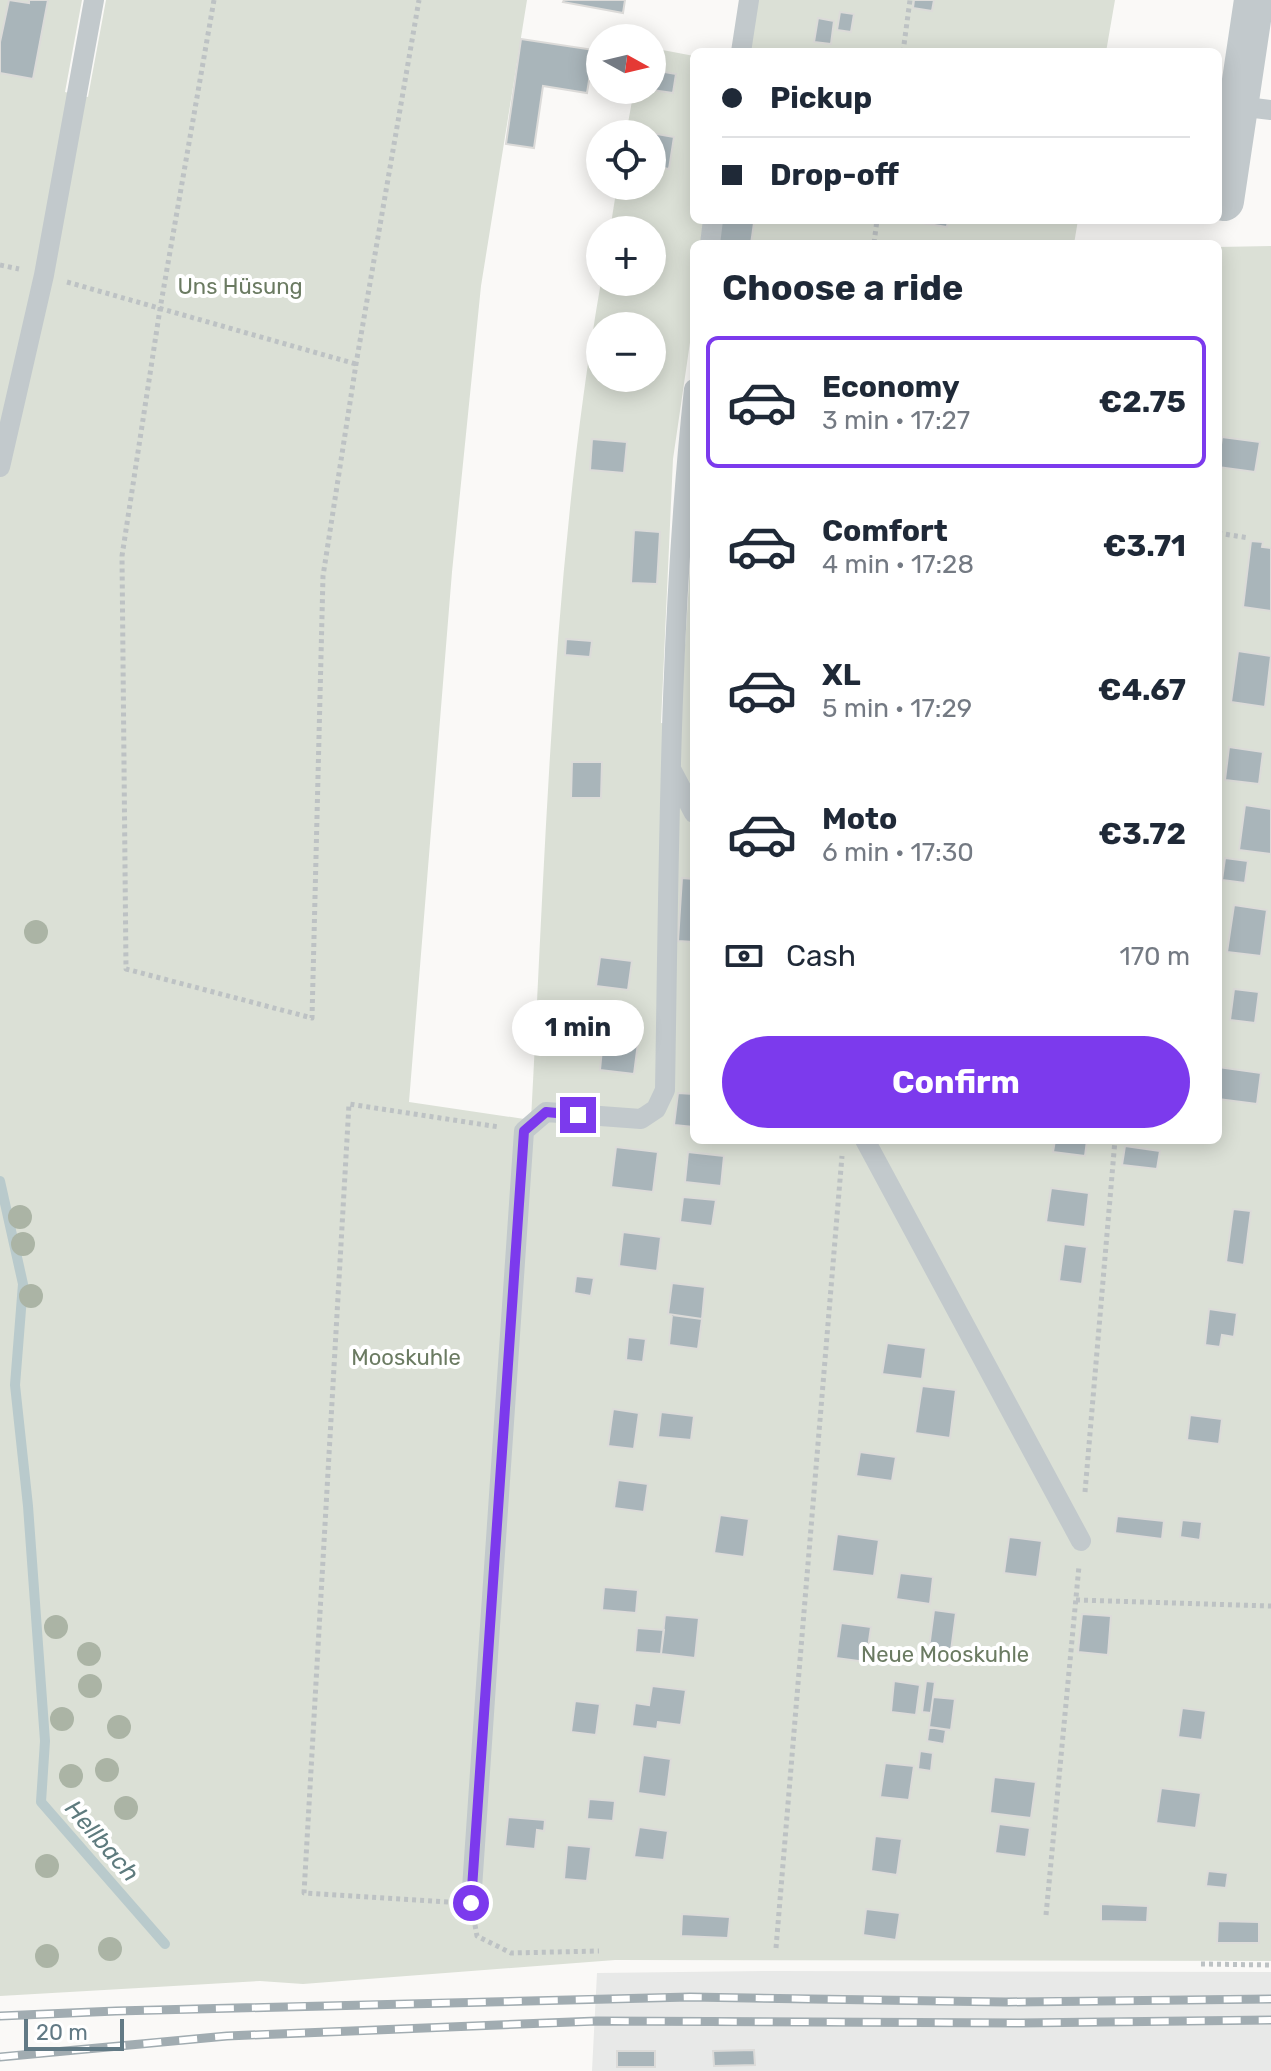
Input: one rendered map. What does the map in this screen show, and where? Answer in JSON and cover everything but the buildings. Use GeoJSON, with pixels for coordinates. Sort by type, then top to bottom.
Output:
{"type":"FeatureCollection","features":[{"type":"Feature","properties":{"kind":"street"},"geometry":{"type":"LineString","coordinates":[[1224,201],[1255,108],[1254,0]]}},
{"type":"Feature","properties":{"kind":"lane"},"geometry":{"type":"LineString","coordinates":[[0,467],[44,275],[94,0]]}},
{"type":"Feature","properties":{"kind":"lane"},"geometry":{"type":"LineString","coordinates":[[742,48],[749,0]]}},
{"type":"Feature","properties":{"kind":"lane"},"geometry":{"type":"LineString","coordinates":[[471,1903],[524,1131],[546,1112],[641,1119],[656,1109],[665,1090],[670,768],[690,463]]}},
{"type":"Feature","properties":{"kind":"lane"},"geometry":{"type":"LineString","coordinates":[[670,768],[690,770]]}},
{"type":"Feature","properties":{"kind":"lane"},"geometry":{"type":"LineString","coordinates":[[670,768],[690,806]]}},
{"type":"Feature","properties":{"kind":"lane"},"geometry":{"type":"LineString","coordinates":[[867,1144],[1081,1541]]}},
{"type":"Feature","properties":{"kind":"path"},"geometry":{"type":"LineString","coordinates":[[214,0],[160,309],[122,556],[126,969],[312,1018],[323,576],[419,0]]}},
{"type":"Feature","properties":{"kind":"path"},"geometry":{"type":"LineString","coordinates":[[904,48],[910,0]]}},
{"type":"Feature","properties":{"kind":"path"},"geometry":{"type":"LineString","coordinates":[[0,265],[356,364]]}},
{"type":"Feature","properties":{"kind":"path"},"geometry":{"type":"LineString","coordinates":[[1222,534],[1249,538]]}},
{"type":"Feature","properties":{"kind":"path"},"geometry":{"type":"LineString","coordinates":[[524,1131],[349,1104],[304,1893],[471,1903],[477,1936],[511,1953],[599,1951]]}},
{"type":"Feature","properties":{"kind":"path"},"geometry":{"type":"LineString","coordinates":[[776,1948],[842,1155]]}},
{"type":"Feature","properties":{"kind":"path"},"geometry":{"type":"LineString","coordinates":[[1076,1600],[1271,1606]]}},
{"type":"Feature","properties":{"kind":"path"},"geometry":{"type":"LineString","coordinates":[[1201,1964],[1271,1965]]}},
{"type":"Feature","properties":{"kind":"shaded area"},"geometry":{"type":"Polygon","coordinates":[[[1271,1972],[1271,2071],[592,2071],[597,1973],[1271,1972]]]}},
{"type":"Feature","properties":{"kind":"green space"},"geometry":{"type":"Polygon","coordinates":[[[0,0],[82,0],[65,92],[88,97],[106,0],[527,0],[481,286],[452,572],[409,1102],[531,1120],[554,700],[572,490],[586,380],[586,392],[666,392],[666,312],[596,312],[599,296],[666,296],[666,216],[612,216],[615,200],[666,200],[666,120],[629,120],[631,104],[666,104],[666,51],[690,55],[690,224],[707,224],[705,240],[690,240],[690,342],[673,459],[661,723],[680,725],[690,566],[690,1144],[1222,1144],[1222,247],[1271,246],[1271,1961],[615,1960],[303,1984],[260,1981],[0,1996],[0,0]]]}},
{"type":"Feature","properties":{"kind":"green space"},"geometry":{"type":"Polygon","coordinates":[[[757,0],[1115,0],[1107,48],[747,48],[757,0]]]}},
{"type":"Feature","properties":{"kind":"green space"},"geometry":{"type":"Polygon","coordinates":[[[724,224],[1077,224],[1075,240],[722,240],[724,224]]]}},
{"type":"Feature","properties":{"kind":"waterway","name":"Hellbach"},"geometry":{"type":"LineString","coordinates":[[0,1181],[23,1284],[15,1385],[28,1506],[45,1741],[41,1802],[165,1944]]}},
{"type":"Feature","properties":{"kind":"railway"},"geometry":{"type":"LineString","coordinates":[[0,2016],[690,1997],[1006,2002],[1271,1999]]}},
{"type":"Feature","properties":{"kind":"railway"},"geometry":{"type":"LineString","coordinates":[[0,2057],[227,2036],[597,2021],[1020,2023],[1271,2020]]}},
{"type":"Feature","properties":{"kind":"route"},"geometry":{"type":"LineString","coordinates":[[471,1903],[524,1131],[546,1112],[578,1115]]}},
{"type":"Feature","properties":{"kind":"park label","name":"Uns Hüsung"},"geometry":{"type":"Point","coordinates":[240,286]}},
{"type":"Feature","properties":{"kind":"park label","name":"Mooskuhle"},"geometry":{"type":"Point","coordinates":[406,1357]}},
{"type":"Feature","properties":{"kind":"park label","name":"Neue Mooskuhle"},"geometry":{"type":"Point","coordinates":[945,1654]}}]}
